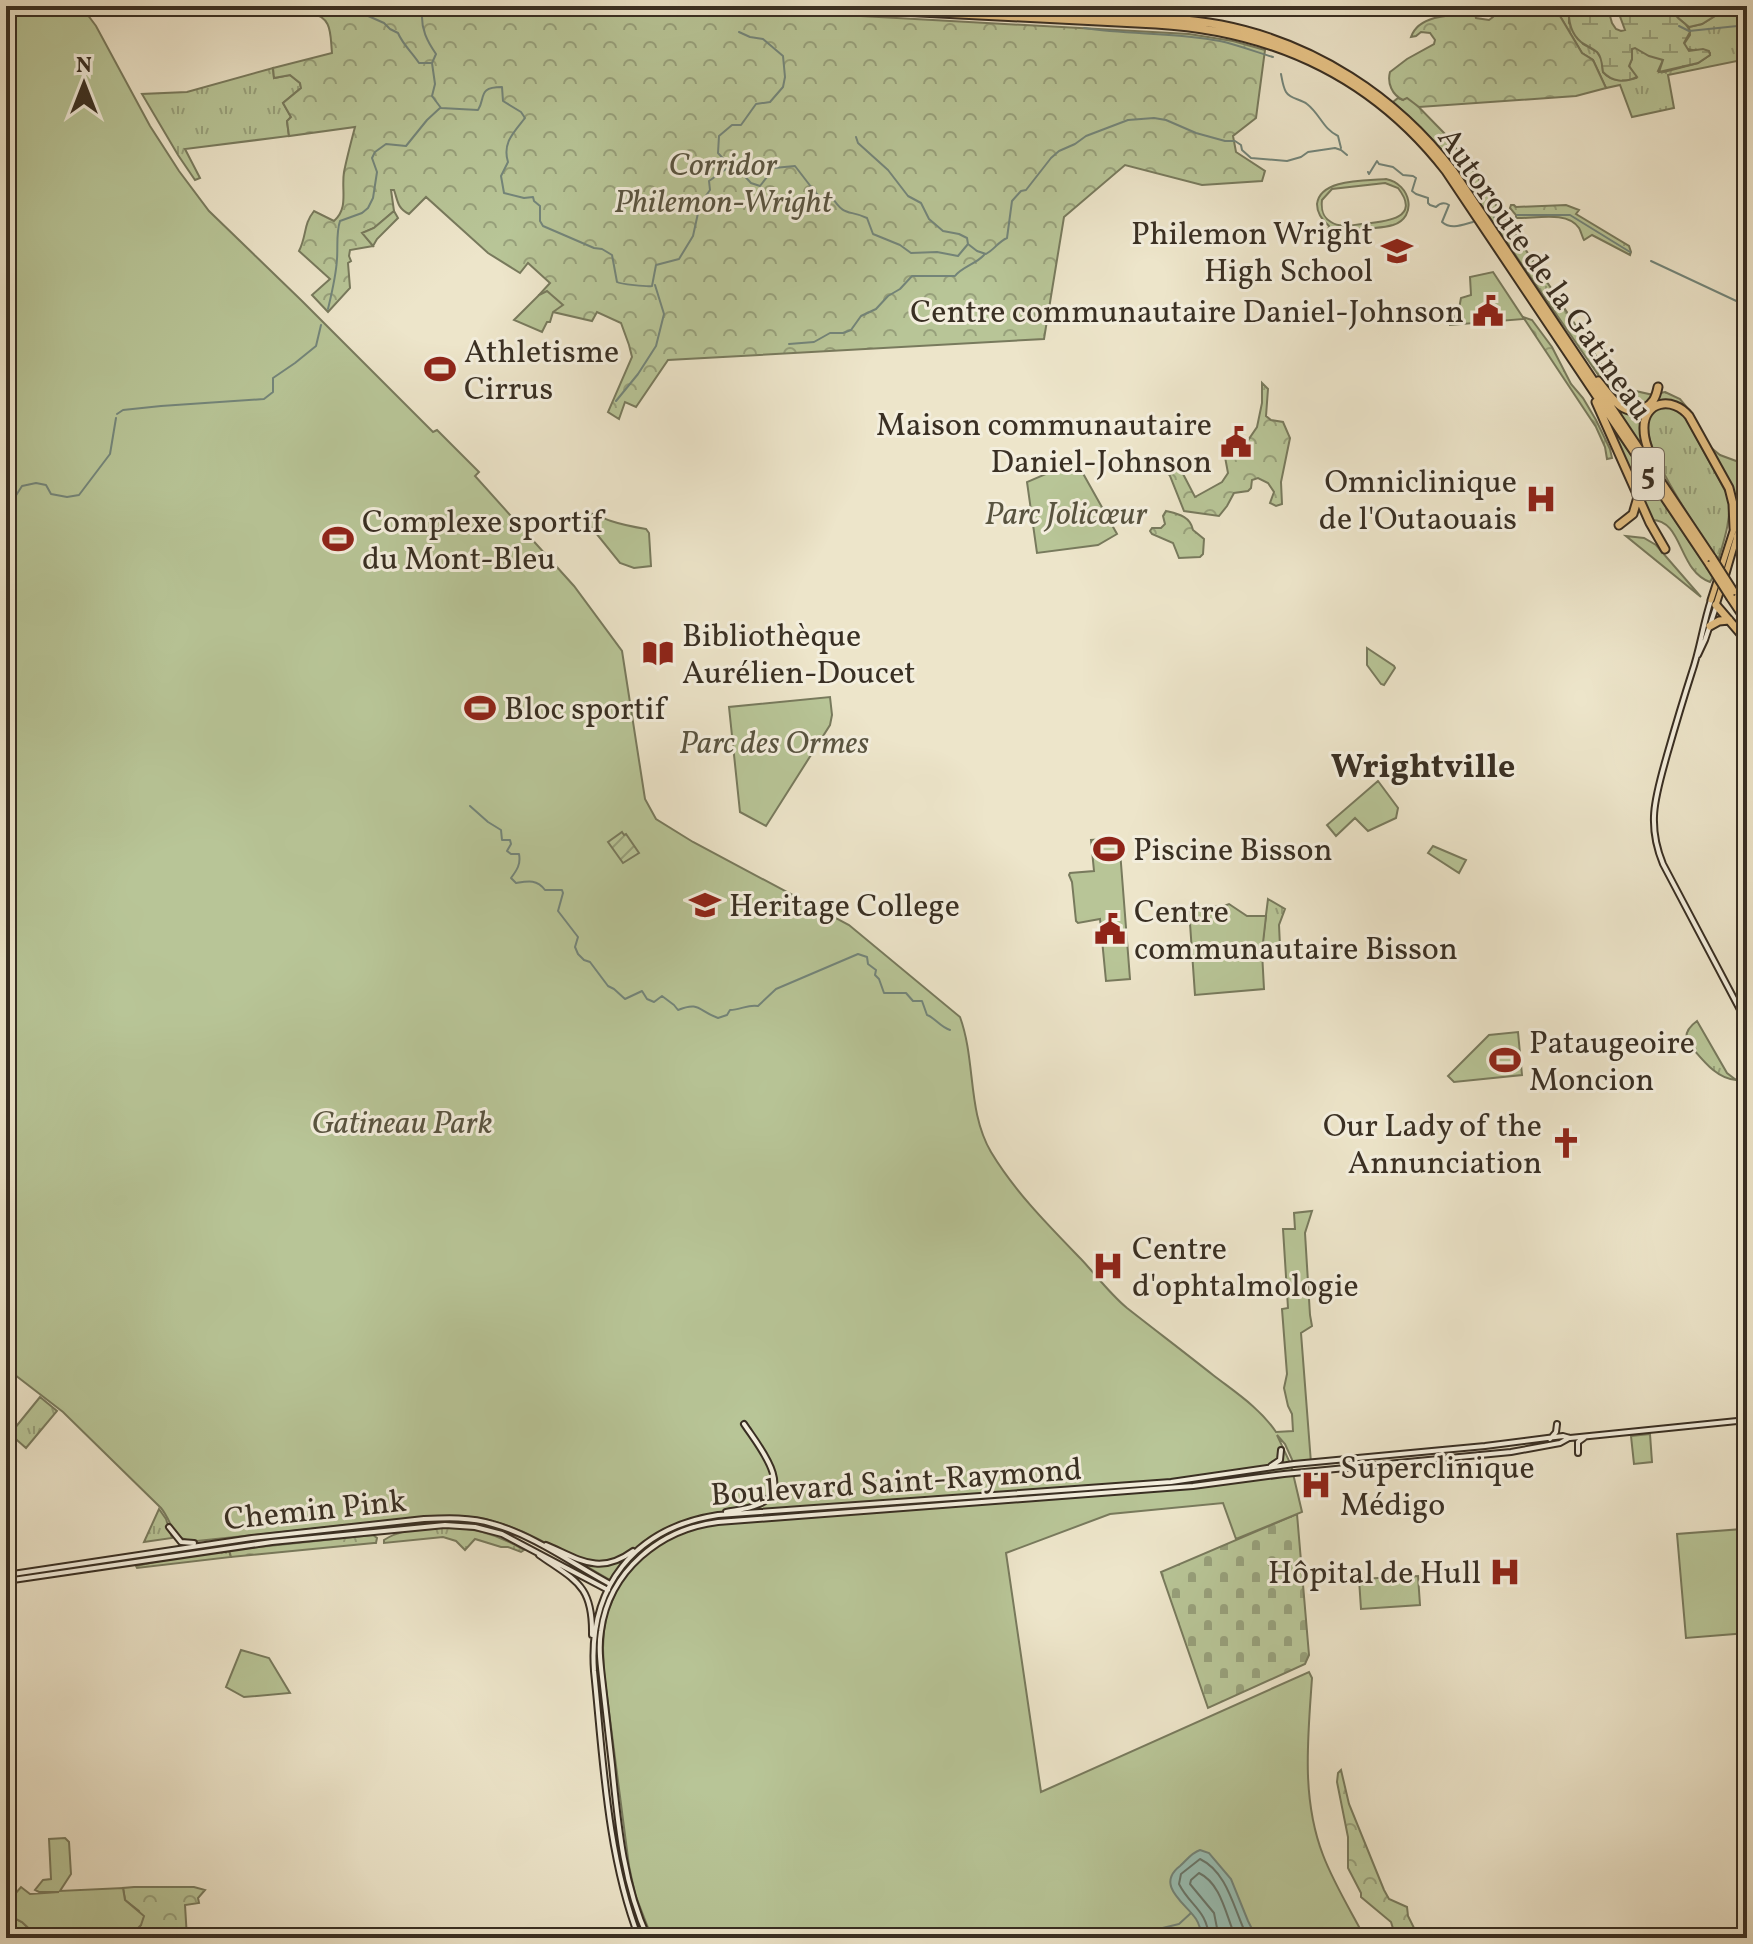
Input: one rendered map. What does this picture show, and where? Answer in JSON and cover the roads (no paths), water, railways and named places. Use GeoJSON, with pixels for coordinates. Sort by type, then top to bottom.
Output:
{"type":"FeatureCollection","features":[{"type":"Feature","properties":{"kind":"highway","name":"Autoroute de la Gatineau"},"geometry":{"type":"LineString","coordinates":[[803,6],[1188,26],[1282,48],[1347,80],[1401,121],[1428,149],[1711,562]]}},
{"type":"Feature","properties":{"kind":"highway","name":"Autoroute de la Gatineau"},"geometry":{"type":"LineString","coordinates":[[911,6],[1208,23],[1268,38],[1326,62],[1359,82],[1390,105],[1434,148],[1466,190],[1667,492],[1747,622]]}},
{"type":"Feature","properties":{"kind":"highway"},"geometry":{"type":"LineString","coordinates":[[1574,351],[1615,402],[1627,410],[1648,406],[1655,398],[1658,387]]}},
{"type":"Feature","properties":{"kind":"highway"},"geometry":{"type":"LineString","coordinates":[[1587,382],[1638,497],[1665,549]]}},
{"type":"Feature","properties":{"kind":"highway"},"geometry":{"type":"LineString","coordinates":[[1667,492],[1648,450],[1644,429],[1649,412],[1665,403],[1678,406],[1689,416],[1726,481],[1732,498],[1734,528]]}},
{"type":"Feature","properties":{"kind":"highway"},"geometry":{"type":"LineString","coordinates":[[1619,525],[1634,512],[1638,497]]}},
{"type":"Feature","properties":{"kind":"highway"},"geometry":{"type":"LineString","coordinates":[[1737,537],[1747,561]]}},
{"type":"Feature","properties":{"kind":"highway","name":"Autoroute de la Gatineau"},"geometry":{"type":"LineString","coordinates":[[1732,594],[1747,611]]}},
{"type":"Feature","properties":{"kind":"highway"},"geometry":{"type":"LineString","coordinates":[[1713,603],[1747,641]]}},
{"type":"Feature","properties":{"kind":"highway"},"geometry":{"type":"LineString","coordinates":[[1710,626],[1720,620],[1729,620]]}},
{"type":"Feature","properties":{"kind":"main road"},"geometry":{"type":"LineString","coordinates":[[1696,661],[1700,638],[1737,537],[1747,497]]}},
{"type":"Feature","properties":{"kind":"main road"},"geometry":{"type":"LineString","coordinates":[[1742,512],[1734,528],[1713,603],[1710,626],[1696,661],[1655,794],[1653,828],[1663,864],[1747,1023]]}},
{"type":"Feature","properties":{"kind":"main road","name":"Boulevard Saint-Raymond"},"geometry":{"type":"LineString","coordinates":[[648,1938],[631,1896],[622,1851],[602,1673],[601,1630],[615,1590],[632,1565],[651,1548],[681,1531],[707,1523],[1193,1486],[1284,1474],[1516,1452],[1587,1435],[1747,1420]]}},
{"type":"Feature","properties":{"kind":"main road"},"geometry":{"type":"LineString","coordinates":[[700,1518],[757,1505],[772,1492],[773,1472],[744,1424]]}},
{"type":"Feature","properties":{"kind":"main road"},"geometry":{"type":"LineString","coordinates":[[1550,1439],[1556,1432],[1557,1424]]}},
{"type":"Feature","properties":{"kind":"main road"},"geometry":{"type":"LineString","coordinates":[[1578,1453],[1578,1442],[1587,1435]]}},
{"type":"Feature","properties":{"kind":"main road","name":"Boulevard Saint-Raymond"},"geometry":{"type":"LineString","coordinates":[[639,1938],[615,1850],[593,1656],[597,1616],[609,1587],[628,1559],[645,1543],[671,1528],[700,1518],[876,1502],[1171,1482],[1563,1436],[1570,1438]]}},
{"type":"Feature","properties":{"kind":"main road"},"geometry":{"type":"LineString","coordinates":[[1264,1469],[1278,1462],[1281,1450]]}},
{"type":"Feature","properties":{"kind":"main road","name":"Chemin Pink"},"geometry":{"type":"LineString","coordinates":[[6,1575],[252,1538],[452,1518],[493,1524],[529,1538],[609,1587]]}},
{"type":"Feature","properties":{"kind":"main road","name":"Chemin Pink"},"geometry":{"type":"LineString","coordinates":[[6,1581],[256,1544],[429,1525],[475,1527],[502,1534],[615,1590]]}},
{"type":"Feature","properties":{"kind":"main road"},"geometry":{"type":"LineString","coordinates":[[169,1527],[176,1538],[184,1543],[252,1538]]}},
{"type":"Feature","properties":{"kind":"main road"},"geometry":{"type":"LineString","coordinates":[[529,1538],[582,1562],[599,1565],[620,1560],[645,1543]]}},
{"type":"Feature","properties":{"kind":"main road"},"geometry":{"type":"LineString","coordinates":[[528,1546],[576,1582],[585,1593],[592,1611],[593,1656]]}},
{"type":"Feature","properties":{"kind":"water"},"geometry":{"type":"Polygon","coordinates":[[[1200,1850],[1209,1853],[1231,1879],[1248,1921],[1259,1938],[1202,1938],[1197,1921],[1174,1894],[1170,1880],[1180,1866],[1200,1850]]]}},
{"type":"Feature","properties":{"kind":"waterway"},"geometry":{"type":"LineString","coordinates":[[364,6],[366,15],[398,33],[419,63],[432,63],[435,84],[432,96],[441,108],[478,110],[486,91],[502,87],[503,101],[525,118],[508,143],[508,162],[501,176],[504,193],[533,197],[540,206],[543,226],[612,255],[617,282],[628,284],[652,286],[656,265],[679,259],[693,236],[700,204],[710,190],[709,181],[726,169],[737,168],[751,183],[760,186],[774,168],[795,166],[820,197],[832,197],[844,210],[867,218],[873,234],[911,253],[937,252],[958,256],[968,244],[986,254],[1007,238],[1012,201],[1026,190],[1059,151],[1086,136],[1128,120],[1166,120],[1196,133],[1235,141],[1251,158],[1287,161],[1308,152],[1335,148],[1347,155]]}},
{"type":"Feature","properties":{"kind":"waterway"},"geometry":{"type":"LineString","coordinates":[[413,6],[422,13],[425,35],[436,54],[432,63]]}},
{"type":"Feature","properties":{"kind":"waterway"},"geometry":{"type":"LineString","coordinates":[[1679,26],[1689,31],[1747,25]]}},
{"type":"Feature","properties":{"kind":"waterway"},"geometry":{"type":"LineString","coordinates":[[1084,28],[1203,38],[1273,57]]}},
{"type":"Feature","properties":{"kind":"waterway"},"geometry":{"type":"LineString","coordinates":[[730,166],[718,153],[719,136],[732,125],[741,125],[756,104],[770,102],[783,87],[785,77],[783,56],[763,39],[739,32]]}},
{"type":"Feature","properties":{"kind":"waterway"},"geometry":{"type":"LineString","coordinates":[[1281,74],[1288,94],[1311,108],[1338,136],[1341,148]]}},
{"type":"Feature","properties":{"kind":"waterway"},"geometry":{"type":"LineString","coordinates":[[328,309],[336,272],[340,221],[368,208],[373,198],[377,172],[372,158],[375,152],[386,144],[406,146],[440,108]]}},
{"type":"Feature","properties":{"kind":"waterway"},"geometry":{"type":"LineString","coordinates":[[856,137],[858,143],[888,170],[908,196],[921,203],[929,219],[943,231],[967,238],[968,244]]}},
{"type":"Feature","properties":{"kind":"waterway"},"geometry":{"type":"LineString","coordinates":[[1368,172],[1377,161],[1403,175],[1413,176],[1416,178],[1412,191],[1428,198],[1430,205],[1449,205],[1442,222],[1453,226],[1473,222]]}},
{"type":"Feature","properties":{"kind":"waterway"},"geometry":{"type":"LineString","coordinates":[[1517,215],[1570,215],[1630,252]]}},
{"type":"Feature","properties":{"kind":"waterway"},"geometry":{"type":"LineString","coordinates":[[1494,217],[1503,216]]}},
{"type":"Feature","properties":{"kind":"waterway"},"geometry":{"type":"LineString","coordinates":[[789,344],[814,342],[830,333],[851,330],[861,316],[876,309],[912,276],[955,276],[984,255]]}},
{"type":"Feature","properties":{"kind":"waterway"},"geometry":{"type":"LineString","coordinates":[[1651,261],[1747,306]]}},
{"type":"Feature","properties":{"kind":"waterway"},"geometry":{"type":"LineString","coordinates":[[616,401],[656,346],[664,314],[655,285]]}},
{"type":"Feature","properties":{"kind":"waterway"},"geometry":{"type":"LineString","coordinates":[[117,414],[123,410],[161,406],[264,399],[273,392],[273,378],[316,346],[321,325]]}},
{"type":"Feature","properties":{"kind":"waterway"},"geometry":{"type":"LineString","coordinates":[[6,499],[15,497],[22,486],[36,483],[46,485],[51,494],[67,497],[79,495],[110,454],[116,418]]}},
{"type":"Feature","properties":{"kind":"waterway"},"geometry":{"type":"LineString","coordinates":[[470,806],[501,830],[502,840],[510,840],[507,851],[519,854],[518,867],[511,878],[516,883],[532,882],[545,890],[562,890],[558,911],[578,937],[575,947],[578,954],[590,962],[608,986],[625,999],[642,991],[647,999],[654,1002],[662,996],[678,1010],[695,1007],[718,1018],[727,1015],[730,1010],[758,1006],[776,989],[858,954],[867,957],[868,964],[876,970],[875,975],[884,993],[906,993],[913,1001],[922,1001],[927,1015],[950,1030]]}},
{"type":"Feature","properties":{"kind":"waterway"},"geometry":{"type":"LineString","coordinates":[[1135,1938],[1138,1934],[1179,1924],[1191,1913]]}},
{"type":"Feature","properties":{"kind":"place","name":"Philemon Wright High School"},"geometry":{"type":"Point","coordinates":[1397,251]}},
{"type":"Feature","properties":{"kind":"place","name":"Centre communautaire Daniel-Johnson"},"geometry":{"type":"Point","coordinates":[1488,311]}},
{"type":"Feature","properties":{"kind":"place","name":"Athletisme Cirrus"},"geometry":{"type":"Point","coordinates":[440,369]}},
{"type":"Feature","properties":{"kind":"place","name":"Maison communautaire Daniel-Johnson"},"geometry":{"type":"Point","coordinates":[1236,442]}},
{"type":"Feature","properties":{"kind":"place","name":"Omniclinique de l'Outaouais"},"geometry":{"type":"Point","coordinates":[1541,499]}},
{"type":"Feature","properties":{"kind":"place","name":"Complexe sportif du Mont-Bleu"},"geometry":{"type":"Point","coordinates":[338,539]}},
{"type":"Feature","properties":{"kind":"place","name":"Bibliothèque Aurélien-Doucet"},"geometry":{"type":"Point","coordinates":[658,653]}},
{"type":"Feature","properties":{"kind":"place","name":"Bloc sportif"},"geometry":{"type":"Point","coordinates":[480,708]}},
{"type":"Feature","properties":{"kind":"place","name":"Piscine Bisson"},"geometry":{"type":"Point","coordinates":[1109,849]}},
{"type":"Feature","properties":{"kind":"place","name":"Heritage College"},"geometry":{"type":"Point","coordinates":[705,905]}},
{"type":"Feature","properties":{"kind":"place","name":"Centre communautaire Bisson"},"geometry":{"type":"Point","coordinates":[1110,929]}},
{"type":"Feature","properties":{"kind":"place","name":"Pataugeoire Moncion"},"geometry":{"type":"Point","coordinates":[1505,1060]}},
{"type":"Feature","properties":{"kind":"place","name":"Our Lady of the Annunciation"},"geometry":{"type":"Point","coordinates":[1566,1143]}},
{"type":"Feature","properties":{"kind":"place","name":"Centre d'ophtalmologie"},"geometry":{"type":"Point","coordinates":[1108,1266]}},
{"type":"Feature","properties":{"kind":"place","name":"Superclinique Médigo"},"geometry":{"type":"Point","coordinates":[1316,1485]}},
{"type":"Feature","properties":{"kind":"place","name":"Hôpital de Hull"},"geometry":{"type":"Point","coordinates":[1505,1572]}},
{"type":"Feature","properties":{"kind":"district","name":"Wrightville"},"geometry":{"type":"Point","coordinates":[1423,765]}},
{"type":"Feature","properties":{"kind":"park label","name":"Corridor Philemon-Wright"},"geometry":{"type":"Point","coordinates":[723,182]}},
{"type":"Feature","properties":{"kind":"park label","name":"Parc Jolicœur"},"geometry":{"type":"Point","coordinates":[1066,513]}},
{"type":"Feature","properties":{"kind":"park label","name":"Parc des Ormes"},"geometry":{"type":"Point","coordinates":[774,742]}},
{"type":"Feature","properties":{"kind":"park label","name":"Gatineau Park"},"geometry":{"type":"Point","coordinates":[402,1122]}}]}
